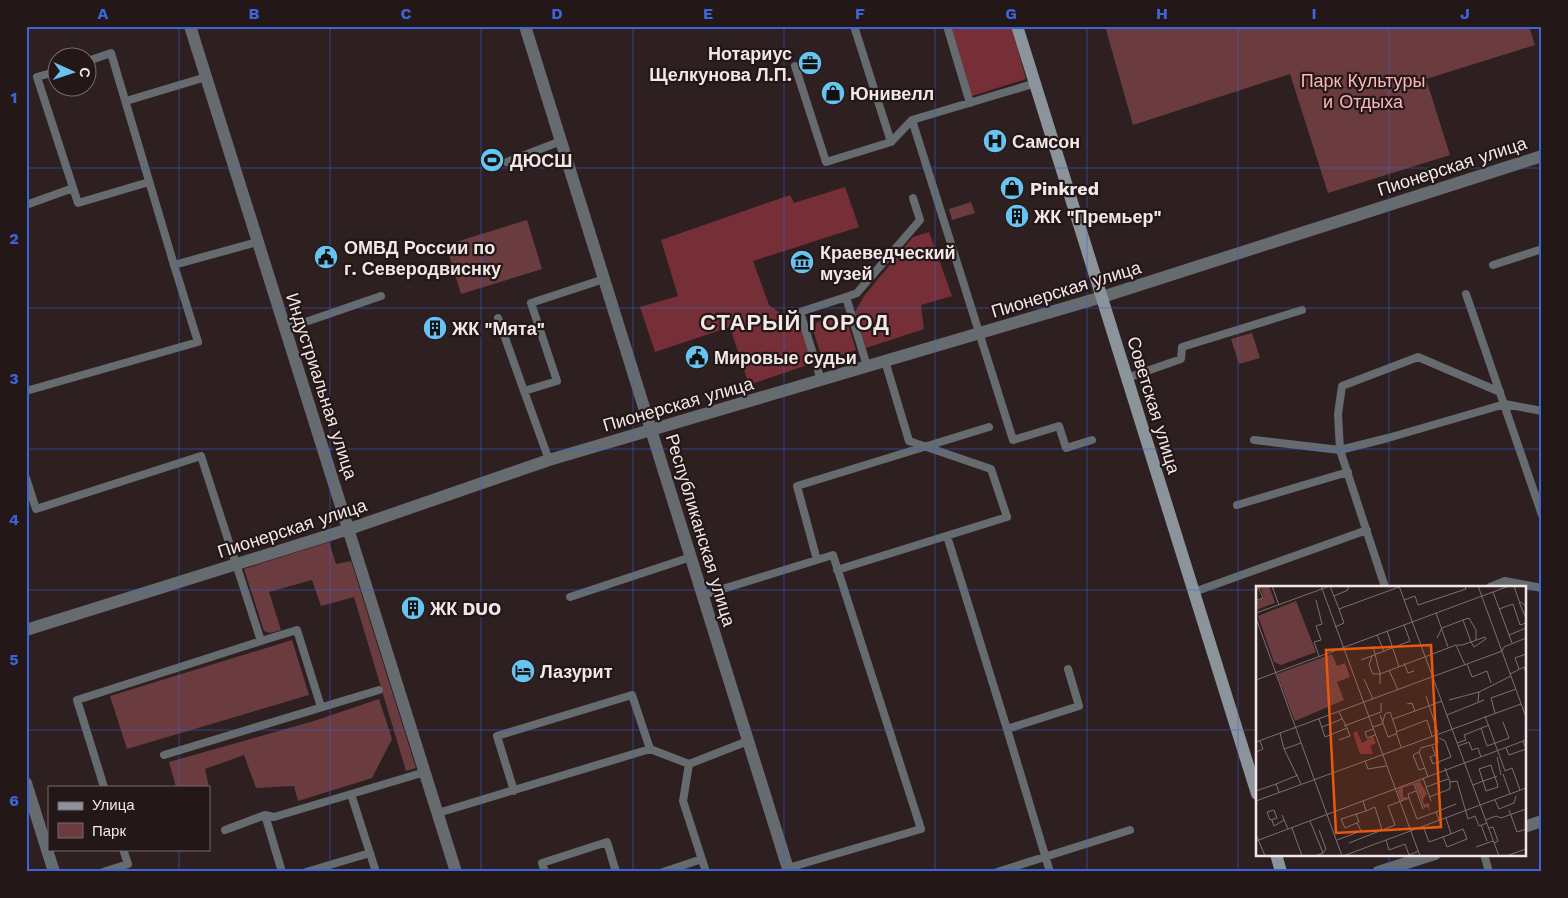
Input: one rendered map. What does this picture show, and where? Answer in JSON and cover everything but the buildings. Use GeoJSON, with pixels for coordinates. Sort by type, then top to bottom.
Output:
{"type":"FeatureCollection","features":[{"type":"Feature","properties":{"kind":"street","name":"Индустриальная улица"},"geometry":{"type":"LineString","coordinates":[[190,26],[456,872]]}},
{"type":"Feature","properties":{"kind":"street","name":"Республиканская улица"},"geometry":{"type":"LineString","coordinates":[[525,26],[788,870]]}},
{"type":"Feature","properties":{"kind":"street","name":"Советская улица"},"geometry":{"type":"LineString","coordinates":[[1017,26],[1256,791]]}},
{"type":"Feature","properties":{"kind":"street","name":"Пионерская улица"},"geometry":{"type":"LineString","coordinates":[[26,630],[348,529],[549,460],[1102,297],[1542,156]]}},
{"type":"Feature","properties":{"kind":"street"},"geometry":{"type":"LineString","coordinates":[[26,783],[54,872]]}},
{"type":"Feature","properties":{"kind":"street"},"geometry":{"type":"LineString","coordinates":[[1526,826],[1542,821]]}},
{"type":"Feature","properties":{"kind":"street"},"geometry":{"type":"LineString","coordinates":[[1277,856],[1281,872]]}},
{"type":"Feature","properties":{"kind":"street"},"geometry":{"type":"LineString","coordinates":[[1378,872],[1429,856]]}},
{"type":"Feature","properties":{"kind":"lane"},"geometry":{"type":"LineString","coordinates":[[854,26],[891,142]]}},
{"type":"Feature","properties":{"kind":"lane"},"geometry":{"type":"LineString","coordinates":[[947,26],[970,103]]}},
{"type":"Feature","properties":{"kind":"lane"},"geometry":{"type":"LineString","coordinates":[[26,390],[198,342],[112,53],[98,58]]}},
{"type":"Feature","properties":{"kind":"lane"},"geometry":{"type":"LineString","coordinates":[[795,66],[826,162],[891,142],[912,120],[1036,83]]}},
{"type":"Feature","properties":{"kind":"lane"},"geometry":{"type":"LineString","coordinates":[[48,74],[37,77],[78,203],[149,182]]}},
{"type":"Feature","properties":{"kind":"lane"},"geometry":{"type":"LineString","coordinates":[[126,101],[206,77]]}},
{"type":"Feature","properties":{"kind":"lane"},"geometry":{"type":"LineString","coordinates":[[912,120],[1013,440],[1060,426],[1066,448],[1092,440]]}},
{"type":"Feature","properties":{"kind":"lane"},"geometry":{"type":"LineString","coordinates":[[507,162],[561,141]]}},
{"type":"Feature","properties":{"kind":"lane"},"geometry":{"type":"LineString","coordinates":[[26,205],[73,188]]}},
{"type":"Feature","properties":{"kind":"lane"},"geometry":{"type":"LineString","coordinates":[[821,380],[800,312],[857,293],[920,220],[913,198]]}},
{"type":"Feature","properties":{"kind":"lane"},"geometry":{"type":"LineString","coordinates":[[174,266],[257,242]]}},
{"type":"Feature","properties":{"kind":"lane"},"geometry":{"type":"LineString","coordinates":[[1492,265],[1542,249]]}},
{"type":"Feature","properties":{"kind":"lane"},"geometry":{"type":"LineString","coordinates":[[524,392],[557,381],[530,303],[604,279]]}},
{"type":"Feature","properties":{"kind":"lane"},"geometry":{"type":"LineString","coordinates":[[1466,294],[1542,515]]}},
{"type":"Feature","properties":{"kind":"lane"},"geometry":{"type":"LineString","coordinates":[[285,329],[381,296]]}},
{"type":"Feature","properties":{"kind":"lane"},"geometry":{"type":"LineString","coordinates":[[846,297],[867,366]]}},
{"type":"Feature","properties":{"kind":"lane"},"geometry":{"type":"LineString","coordinates":[[1127,378],[1181,359],[1182,347],[1302,310]]}},
{"type":"Feature","properties":{"kind":"lane"},"geometry":{"type":"LineString","coordinates":[[498,318],[549,460]]}},
{"type":"Feature","properties":{"kind":"lane"},"geometry":{"type":"LineString","coordinates":[[1385,586],[1340,450],[1338,414],[1342,386],[1418,357],[1500,392]]}},
{"type":"Feature","properties":{"kind":"lane"},"geometry":{"type":"LineString","coordinates":[[885,361],[909,441],[909,451]]}},
{"type":"Feature","properties":{"kind":"lane"},"geometry":{"type":"LineString","coordinates":[[1254,440],[1340,450],[1505,404],[1542,411]]}},
{"type":"Feature","properties":{"kind":"lane"},"geometry":{"type":"LineString","coordinates":[[817,560],[797,486],[988,427]]}},
{"type":"Feature","properties":{"kind":"lane"},"geometry":{"type":"LineString","coordinates":[[838,570],[1007,517],[991,469],[909,441]]}},
{"type":"Feature","properties":{"kind":"lane"},"geometry":{"type":"LineString","coordinates":[[26,478],[36,509],[201,456],[262,640]]}},
{"type":"Feature","properties":{"kind":"lane"},"geometry":{"type":"LineString","coordinates":[[1237,506],[1348,472]]}},
{"type":"Feature","properties":{"kind":"lane"},"geometry":{"type":"LineString","coordinates":[[1534,490],[1542,488]]}},
{"type":"Feature","properties":{"kind":"lane"},"geometry":{"type":"LineString","coordinates":[[1194,592],[1367,530]]}},
{"type":"Feature","properties":{"kind":"lane"},"geometry":{"type":"LineString","coordinates":[[947,536],[1050,872]]}},
{"type":"Feature","properties":{"kind":"lane"},"geometry":{"type":"LineString","coordinates":[[703,596],[833,555],[921,829],[788,870]]}},
{"type":"Feature","properties":{"kind":"lane"},"geometry":{"type":"LineString","coordinates":[[570,597],[691,557]]}},
{"type":"Feature","properties":{"kind":"lane"},"geometry":{"type":"LineString","coordinates":[[1493,586],[1505,582],[1542,588]]}},
{"type":"Feature","properties":{"kind":"lane"},"geometry":{"type":"LineString","coordinates":[[104,786],[77,700],[297,630],[321,707]]}},
{"type":"Feature","properties":{"kind":"lane"},"geometry":{"type":"LineString","coordinates":[[1006,729],[1079,706],[1068,669]]}},
{"type":"Feature","properties":{"kind":"lane"},"geometry":{"type":"LineString","coordinates":[[164,755],[379,690]]}},
{"type":"Feature","properties":{"kind":"lane"},"geometry":{"type":"LineString","coordinates":[[514,790],[497,736],[632,694],[650,749]]}},
{"type":"Feature","properties":{"kind":"lane"},"geometry":{"type":"LineString","coordinates":[[438,813],[650,749],[689,764],[748,741]]}},
{"type":"Feature","properties":{"kind":"lane"},"geometry":{"type":"LineString","coordinates":[[689,764],[683,801],[706,872]]}},
{"type":"Feature","properties":{"kind":"lane"},"geometry":{"type":"LineString","coordinates":[[225,830],[265,815],[274,816],[425,772]]}},
{"type":"Feature","properties":{"kind":"lane"},"geometry":{"type":"LineString","coordinates":[[352,794],[376,872]]}},
{"type":"Feature","properties":{"kind":"lane"},"geometry":{"type":"LineString","coordinates":[[265,815],[282,872]]}},
{"type":"Feature","properties":{"kind":"lane"},"geometry":{"type":"LineString","coordinates":[[997,872],[1130,830]]}},
{"type":"Feature","properties":{"kind":"lane"},"geometry":{"type":"LineString","coordinates":[[545,872],[542,863],[607,842],[616,872]]}},
{"type":"Feature","properties":{"kind":"lane"},"geometry":{"type":"LineString","coordinates":[[103,872],[129,868],[123,850]]}},
{"type":"Feature","properties":{"kind":"lane"},"geometry":{"type":"LineString","coordinates":[[306,872],[370,853]]}},
{"type":"Feature","properties":{"kind":"lane"},"geometry":{"type":"LineString","coordinates":[[1485,856],[1489,872]]}},
{"type":"Feature","properties":{"kind":"lane"},"geometry":{"type":"LineString","coordinates":[[663,872],[702,860]]}},
{"type":"Feature","properties":{"kind":"green space","name":"Парк Культуры и Отдыха"},"geometry":{"type":"Polygon","coordinates":[[[1105,26],[1529,26],[1535,45],[1426,79],[1450,155],[1328,193],[1290,74],[1133,125],[1105,26]]]}},
{"type":"Feature","properties":{"kind":"green space"},"geometry":{"type":"Polygon","coordinates":[[[971,202],[975,213],[952,220],[949,209],[971,202]]]}},
{"type":"Feature","properties":{"kind":"green space"},"geometry":{"type":"Polygon","coordinates":[[[527,220],[542,269],[461,294],[446,245],[527,220]]]}},
{"type":"Feature","properties":{"kind":"green space"},"geometry":{"type":"Polygon","coordinates":[[[1252,333],[1260,358],[1239,364],[1231,339],[1252,333]]]}},
{"type":"Feature","properties":{"kind":"green space"},"geometry":{"type":"Polygon","coordinates":[[[329,542],[336,564],[351,561],[416,768],[406,771],[354,597],[321,606],[312,580],[269,592],[281,630],[270,633],[264,631],[244,569],[329,542]]]}},
{"type":"Feature","properties":{"kind":"green space"},"geometry":{"type":"Polygon","coordinates":[[[292,640],[309,695],[127,749],[110,696],[292,640]]]}},
{"type":"Feature","properties":{"kind":"green space"},"geometry":{"type":"Polygon","coordinates":[[[379,699],[392,739],[372,778],[298,801],[294,786],[256,788],[244,755],[205,769],[209,786],[176,786],[169,762],[314,721],[379,699]]]}},
{"type":"Feature","properties":{"kind":"shaded area"},"geometry":{"type":"Polygon","coordinates":[[[951,26],[1011,26],[1026,79],[972,96],[951,26]]]}},
{"type":"Feature","properties":{"kind":"shaded area"},"geometry":{"type":"Polygon","coordinates":[[[845,187],[859,227],[753,261],[769,305],[801,328],[813,363],[749,385],[730,327],[655,352],[640,307],[678,296],[661,240],[790,195],[794,203],[845,187]]]}},
{"type":"Feature","properties":{"kind":"shaded area"},"geometry":{"type":"Polygon","coordinates":[[[929,232],[952,296],[921,305],[924,329],[866,348],[855,312],[864,296],[913,237],[929,232]]]}},
{"type":"Feature","properties":{"kind":"shaded area"},"geometry":{"type":"Polygon","coordinates":[[[845,314],[856,350],[823,361],[811,324],[845,314]]]}},
{"type":"Feature","properties":{"kind":"place","name":"Нотариус Щелкунова Л.П."},"geometry":{"type":"Point","coordinates":[810,63]}},
{"type":"Feature","properties":{"kind":"place","name":"Юнивелл"},"geometry":{"type":"Point","coordinates":[833,93]}},
{"type":"Feature","properties":{"kind":"place","name":"Самсон"},"geometry":{"type":"Point","coordinates":[995,141]}},
{"type":"Feature","properties":{"kind":"place","name":"ДЮСШ"},"geometry":{"type":"Point","coordinates":[492,160]}},
{"type":"Feature","properties":{"kind":"place","name":"Pinkred"},"geometry":{"type":"Point","coordinates":[1012,188]}},
{"type":"Feature","properties":{"kind":"place","name":"ЖК \"Премьер\""},"geometry":{"type":"Point","coordinates":[1017,216]}},
{"type":"Feature","properties":{"kind":"place","name":"ОМВД России по г. Северодвиснку"},"geometry":{"type":"Point","coordinates":[326,257]}},
{"type":"Feature","properties":{"kind":"place","name":"Краеведческий музей"},"geometry":{"type":"Point","coordinates":[802,262]}},
{"type":"Feature","properties":{"kind":"place","name":"ЖК \"Мята\""},"geometry":{"type":"Point","coordinates":[435,328]}},
{"type":"Feature","properties":{"kind":"place","name":"Мировые судьи"},"geometry":{"type":"Point","coordinates":[697,357]}},
{"type":"Feature","properties":{"kind":"place","name":"ЖК DUO"},"geometry":{"type":"Point","coordinates":[413,608]}},
{"type":"Feature","properties":{"kind":"place","name":"Лазурит"},"geometry":{"type":"Point","coordinates":[523,671]}},
{"type":"Feature","properties":{"kind":"district","name":"СТАРЫЙ ГОРОД"},"geometry":{"type":"Point","coordinates":[795,322]}}]}
